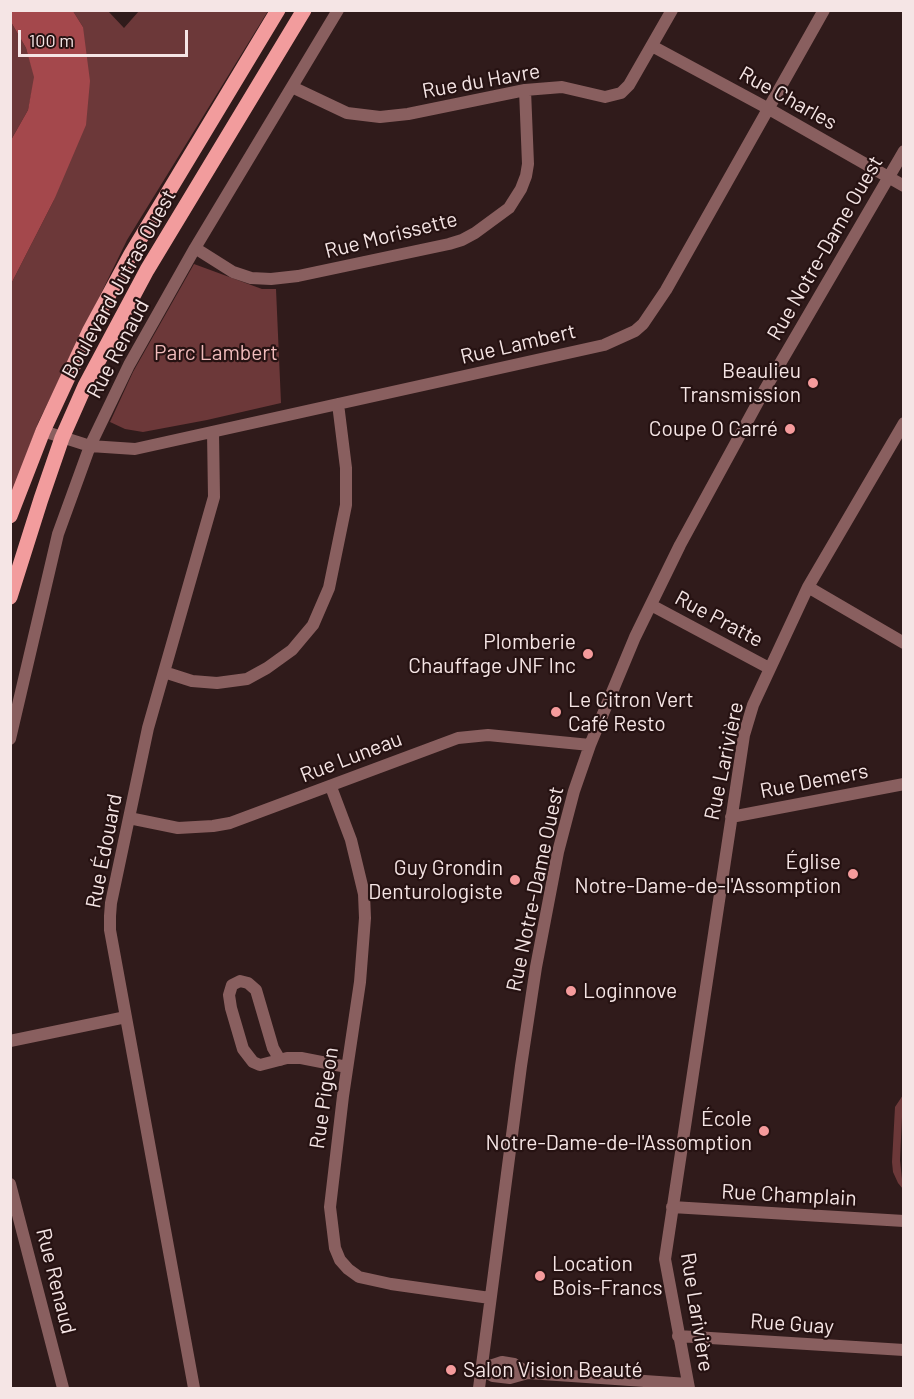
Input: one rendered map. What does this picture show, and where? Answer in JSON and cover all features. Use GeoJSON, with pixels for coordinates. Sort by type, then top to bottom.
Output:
{"type":"FeatureCollection","features":[{"type":"Feature","properties":{"kind":"main road","name":"Boulevard Jutras Ouest"},"geometry":{"type":"LineString","coordinates":[[10,516],[43,431],[90,330],[130,254],[278,10]]}},
{"type":"Feature","properties":{"kind":"main road","name":"Boulevard Jutras Ouest"},"geometry":{"type":"LineString","coordinates":[[10,597],[62,438],[84,386],[147,270],[304,10]]}},
{"type":"Feature","properties":{"kind":"street","name":"Rue Renaud"},"geometry":{"type":"LineString","coordinates":[[10,739],[58,534],[90,446],[129,365],[195,248],[338,10]]}},
{"type":"Feature","properties":{"kind":"street","name":"Rue du Havre"},"geometry":{"type":"LineString","coordinates":[[292,87],[347,113],[380,117],[408,114],[525,90],[562,87],[605,97],[621,93],[629,85],[672,10]]}},
{"type":"Feature","properties":{"kind":"street","name":"Rue Lambert"},"geometry":{"type":"LineString","coordinates":[[43,431],[90,446],[135,449],[604,345],[635,331],[643,324],[666,290],[824,10]]}},
{"type":"Feature","properties":{"kind":"street","name":"Rue Charles"},"geometry":{"type":"LineString","coordinates":[[652,46],[890,176],[903,186]]}},
{"type":"Feature","properties":{"kind":"street","name":"Rue Morissette"},"geometry":{"type":"LineString","coordinates":[[195,248],[233,272],[251,278],[271,279],[309,274],[462,240],[509,208],[521,189],[528,164],[525,90]]}},
{"type":"Feature","properties":{"kind":"street","name":"Rue Notre-Dame Ouest"},"geometry":{"type":"LineString","coordinates":[[479,1389],[527,1020],[539,950],[562,836],[590,745],[621,669],[684,536],[764,391],[903,151]]}},
{"type":"Feature","properties":{"kind":"street"},"geometry":{"type":"LineString","coordinates":[[164,672],[192,681],[217,683],[247,679],[292,650],[313,625],[329,588],[346,505],[346,468],[338,404]]}},
{"type":"Feature","properties":{"kind":"street","name":"Rue Larivière"},"geometry":{"type":"LineString","coordinates":[[689,1386],[665,1258],[744,735],[753,705],[769,668],[808,587],[903,423]]}},
{"type":"Feature","properties":{"kind":"street","name":"Rue Édouard"},"geometry":{"type":"LineString","coordinates":[[194,1389],[110,930],[110,916],[148,728],[214,497],[213,432]]}},
{"type":"Feature","properties":{"kind":"street"},"geometry":{"type":"LineString","coordinates":[[808,587],[903,644]]}},
{"type":"Feature","properties":{"kind":"street","name":"Rue Pratte"},"geometry":{"type":"LineString","coordinates":[[651,605],[769,668]]}},
{"type":"Feature","properties":{"kind":"street","name":"Rue Luneau"},"geometry":{"type":"LineString","coordinates":[[129,818],[178,828],[230,823],[458,738],[488,735],[590,745]]}},
{"type":"Feature","properties":{"kind":"street","name":"Rue Demers"},"geometry":{"type":"LineString","coordinates":[[731,817],[903,784]]}},
{"type":"Feature","properties":{"kind":"street","name":"Rue Pigeon"},"geometry":{"type":"LineString","coordinates":[[331,787],[353,850],[362,885],[365,918],[360,984],[347,1067],[330,1207],[334,1248],[340,1260],[359,1277],[391,1284],[490,1298]]}},
{"type":"Feature","properties":{"kind":"street"},"geometry":{"type":"LineString","coordinates":[[280,1060],[273,1048],[256,990],[248,983],[240,981],[232,986],[229,995],[243,1049],[248,1056],[260,1065],[301,1058],[347,1067]]}},
{"type":"Feature","properties":{"kind":"street"},"geometry":{"type":"LineString","coordinates":[[10,1041],[126,1017]]}},
{"type":"Feature","properties":{"kind":"street","name":"Rue Renaud"},"geometry":{"type":"LineString","coordinates":[[10,1184],[63,1389]]}},
{"type":"Feature","properties":{"kind":"street","name":"Rue Champlain"},"geometry":{"type":"LineString","coordinates":[[672,1207],[903,1221]]}},
{"type":"Feature","properties":{"kind":"street","name":"Rue Guay"},"geometry":{"type":"LineString","coordinates":[[678,1336],[903,1350]]}},
{"type":"Feature","properties":{"kind":"street"},"geometry":{"type":"LineString","coordinates":[[481,1369],[493,1376],[510,1378],[528,1373],[689,1386]]}},
{"type":"Feature","properties":{"kind":"green space"},"geometry":{"type":"Polygon","coordinates":[[[73,11],[108,11],[124,28],[139,11],[268,11],[127,240],[38,423],[11,496],[11,284],[54,200],[83,27],[73,11]]]}},
{"type":"Feature","properties":{"kind":"green space"},"geometry":{"type":"Polygon","coordinates":[[[11,22],[26,48],[35,77],[28,110],[11,140],[11,22]]]}},
{"type":"Feature","properties":{"kind":"green space","name":"Parc Lambert"},"geometry":{"type":"Polygon","coordinates":[[[194,264],[262,289],[276,289],[281,403],[143,432],[125,429],[110,422],[133,372],[194,264]]]}},
{"type":"Feature","properties":{"kind":"green space"},"geometry":{"type":"Polygon","coordinates":[[[903,1095],[900,1160],[903,1189],[893,1172],[892,1162],[895,1107],[903,1095]]]}},
{"type":"Feature","properties":{"kind":"shaded area"},"geometry":{"type":"Polygon","coordinates":[[[11,10],[73,11],[83,27],[90,81],[86,125],[54,200],[11,284],[11,140],[28,110],[34,77],[26,48],[11,22],[11,10]]]}},
{"type":"Feature","properties":{"kind":"place","name":"Beaulieu Transmission"},"geometry":{"type":"Point","coordinates":[813,383]}},
{"type":"Feature","properties":{"kind":"place","name":"Coupe O Carré"},"geometry":{"type":"Point","coordinates":[790,429]}},
{"type":"Feature","properties":{"kind":"place","name":"Plomberie Chauffage JNF Inc"},"geometry":{"type":"Point","coordinates":[588,654]}},
{"type":"Feature","properties":{"kind":"place","name":"Le Citron Vert Café Resto"},"geometry":{"type":"Point","coordinates":[556,712]}},
{"type":"Feature","properties":{"kind":"place","name":"Église Notre-Dame-de-l'Assomption"},"geometry":{"type":"Point","coordinates":[853,874]}},
{"type":"Feature","properties":{"kind":"place","name":"Guy Grondin Denturologiste"},"geometry":{"type":"Point","coordinates":[515,880]}},
{"type":"Feature","properties":{"kind":"place","name":"Loginnove"},"geometry":{"type":"Point","coordinates":[571,991]}},
{"type":"Feature","properties":{"kind":"place","name":"École Notre-Dame-de-l'Assomption"},"geometry":{"type":"Point","coordinates":[764,1131]}},
{"type":"Feature","properties":{"kind":"place","name":"Location Bois-Francs"},"geometry":{"type":"Point","coordinates":[540,1276]}},
{"type":"Feature","properties":{"kind":"place","name":"Salon Vision Beauté"},"geometry":{"type":"Point","coordinates":[451,1370]}}]}
